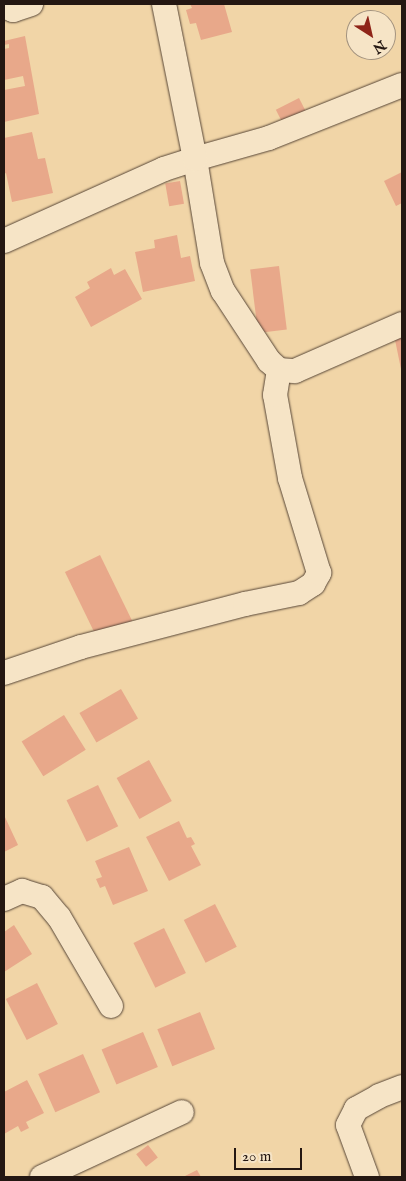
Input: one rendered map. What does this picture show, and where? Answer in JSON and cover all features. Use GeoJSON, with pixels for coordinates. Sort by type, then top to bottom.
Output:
{"type":"FeatureCollection","features":[{"type":"Feature","properties":{"kind":"street"},"geometry":{"type":"LineString","coordinates":[[4,6],[13,10],[31,4]]}},
{"type":"Feature","properties":{"kind":"street"},"geometry":{"type":"LineString","coordinates":[[164,4],[195,159],[212,263],[223,291],[269,361],[279,370],[295,371],[402,324]]}},
{"type":"Feature","properties":{"kind":"street"},"geometry":{"type":"LineString","coordinates":[[4,241],[164,169],[269,138],[402,85]]}},
{"type":"Feature","properties":{"kind":"street"},"geometry":{"type":"LineString","coordinates":[[4,673],[81,647],[245,604],[299,593],[312,584],[318,573],[290,478],[275,395],[279,370]]}},
{"type":"Feature","properties":{"kind":"street"},"geometry":{"type":"LineString","coordinates":[[4,899],[22,891],[42,897],[59,917],[111,1006]]}},
{"type":"Feature","properties":{"kind":"street"},"geometry":{"type":"LineString","coordinates":[[367,1177],[348,1125],[356,1108],[402,1087]]}},
{"type":"Feature","properties":{"kind":"street"},"geometry":{"type":"LineString","coordinates":[[42,1177],[182,1112]]}},
{"type":"Feature","properties":{"kind":"building"},"geometry":{"type":"Polygon","coordinates":[[[190,4],[224,4],[232,32],[201,40],[196,23],[190,24],[186,10],[192,8],[190,4]]]}},
{"type":"Feature","properties":{"kind":"building"},"geometry":{"type":"Polygon","coordinates":[[[25,36],[39,114],[4,122],[4,90],[25,86],[23,76],[4,80],[4,49],[9,48],[9,44],[4,45],[4,41],[25,36]]]}},
{"type":"Feature","properties":{"kind":"building"},"geometry":{"type":"Polygon","coordinates":[[[299,98],[307,114],[284,126],[276,110],[299,98]]]}},
{"type":"Feature","properties":{"kind":"building"},"geometry":{"type":"Polygon","coordinates":[[[32,132],[38,159],[45,158],[53,193],[12,202],[6,173],[4,174],[4,138],[32,132]]]}},
{"type":"Feature","properties":{"kind":"building"},"geometry":{"type":"Polygon","coordinates":[[[402,172],[402,203],[396,206],[384,181],[402,172]]]}},
{"type":"Feature","properties":{"kind":"building"},"geometry":{"type":"Polygon","coordinates":[[[180,181],[184,204],[169,206],[165,184],[180,181]]]}},
{"type":"Feature","properties":{"kind":"building"},"geometry":{"type":"Polygon","coordinates":[[[177,235],[181,258],[190,256],[195,281],[143,292],[135,252],[155,248],[154,240],[177,235]]]}},
{"type":"Feature","properties":{"kind":"building"},"geometry":{"type":"Polygon","coordinates":[[[279,266],[287,330],[258,333],[250,270],[279,266]]]}},
{"type":"Feature","properties":{"kind":"building"},"geometry":{"type":"Polygon","coordinates":[[[111,268],[114,275],[125,269],[142,299],[91,327],[75,297],[90,288],[87,282],[111,268]]]}},
{"type":"Feature","properties":{"kind":"building"},"geometry":{"type":"Polygon","coordinates":[[[402,333],[402,368],[401,369],[394,335],[402,333]]]}},
{"type":"Feature","properties":{"kind":"building"},"geometry":{"type":"Polygon","coordinates":[[[100,555],[134,625],[99,642],[65,572],[100,555]]]}},
{"type":"Feature","properties":{"kind":"building"},"geometry":{"type":"Polygon","coordinates":[[[121,689],[138,718],[96,742],[79,713],[121,689]]]}},
{"type":"Feature","properties":{"kind":"building"},"geometry":{"type":"Polygon","coordinates":[[[64,715],[86,750],[43,776],[22,741],[64,715]]]}},
{"type":"Feature","properties":{"kind":"building"},"geometry":{"type":"Polygon","coordinates":[[[149,760],[172,801],[139,819],[117,778],[149,760]]]}},
{"type":"Feature","properties":{"kind":"building"},"geometry":{"type":"Polygon","coordinates":[[[98,785],[118,826],[87,842],[67,800],[98,785]]]}},
{"type":"Feature","properties":{"kind":"building"},"geometry":{"type":"Polygon","coordinates":[[[4,815],[18,845],[4,852],[4,815]]]}},
{"type":"Feature","properties":{"kind":"building"},"geometry":{"type":"Polygon","coordinates":[[[179,821],[187,838],[191,837],[195,844],[191,846],[201,865],[169,881],[146,837],[179,821]]]}},
{"type":"Feature","properties":{"kind":"building"},"geometry":{"type":"Polygon","coordinates":[[[129,847],[148,891],[113,905],[105,886],[100,888],[96,879],[102,877],[95,861],[129,847]]]}},
{"type":"Feature","properties":{"kind":"building"},"geometry":{"type":"Polygon","coordinates":[[[215,904],[237,947],[206,963],[184,920],[215,904]]]}},
{"type":"Feature","properties":{"kind":"building"},"geometry":{"type":"Polygon","coordinates":[[[14,925],[32,954],[4,972],[4,932],[14,925]]]}},
{"type":"Feature","properties":{"kind":"building"},"geometry":{"type":"Polygon","coordinates":[[[164,928],[186,973],[155,988],[133,943],[164,928]]]}},
{"type":"Feature","properties":{"kind":"building"},"geometry":{"type":"Polygon","coordinates":[[[37,983],[58,1024],[27,1040],[6,999],[37,983]]]}},
{"type":"Feature","properties":{"kind":"building"},"geometry":{"type":"Polygon","coordinates":[[[200,1012],[215,1049],[172,1066],[157,1029],[200,1012]]]}},
{"type":"Feature","properties":{"kind":"building"},"geometry":{"type":"Polygon","coordinates":[[[143,1032],[158,1067],[116,1085],[102,1050],[143,1032]]]}},
{"type":"Feature","properties":{"kind":"building"},"geometry":{"type":"Polygon","coordinates":[[[83,1054],[100,1092],[55,1112],[38,1074],[83,1054]]]}},
{"type":"Feature","properties":{"kind":"building"},"geometry":{"type":"Polygon","coordinates":[[[27,1080],[44,1113],[26,1122],[29,1128],[21,1132],[18,1126],[4,1134],[4,1092],[27,1080]]]}},
{"type":"Feature","properties":{"kind":"building"},"geometry":{"type":"Polygon","coordinates":[[[148,1145],[158,1158],[146,1167],[136,1154],[148,1145]]]}},
{"type":"Feature","properties":{"kind":"building"},"geometry":{"type":"Polygon","coordinates":[[[197,1170],[201,1177],[183,1177],[197,1170]]]}}]}
